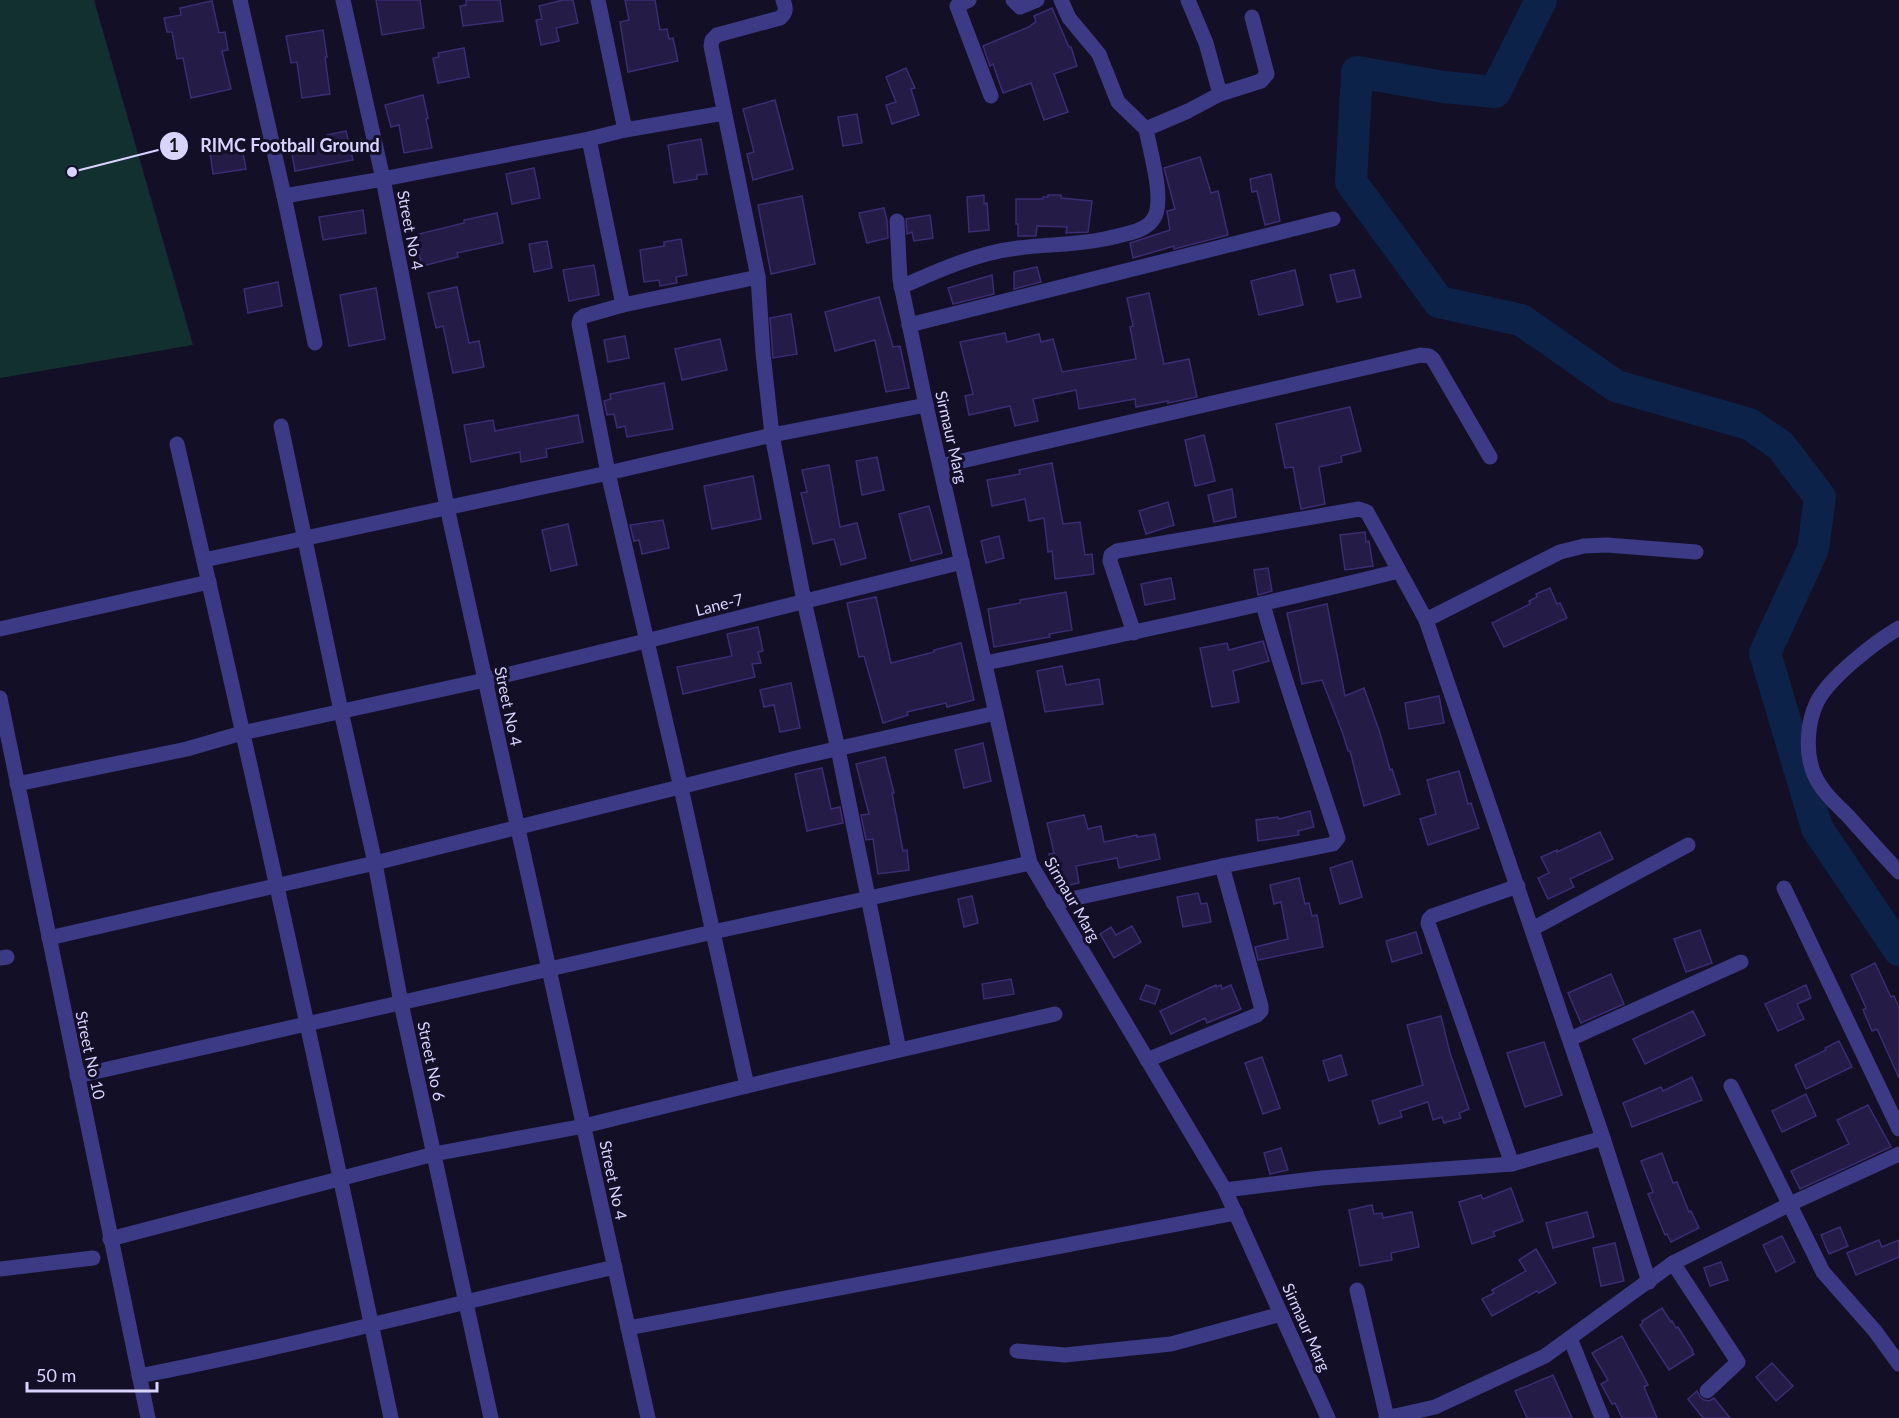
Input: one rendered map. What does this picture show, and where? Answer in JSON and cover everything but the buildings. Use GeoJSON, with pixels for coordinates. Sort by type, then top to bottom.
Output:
{"type":"FeatureCollection","features":[{"type":"Feature","properties":{"kind":"street"},"geometry":{"type":"LineString","coordinates":[[240,0],[315,343]]}},
{"type":"Feature","properties":{"kind":"street","name":"Street No 4"},"geometry":{"type":"LineString","coordinates":[[343,0],[383,179],[447,507],[484,680],[648,1418]]}},
{"type":"Feature","properties":{"kind":"street"},"geometry":{"type":"LineString","coordinates":[[598,0],[625,130]]}},
{"type":"Feature","properties":{"kind":"street"},"geometry":{"type":"LineString","coordinates":[[783,0],[786,9],[780,18],[717,35],[712,40],[711,46],[758,277],[762,343],[772,435],[804,602],[838,749],[899,1050]]}},
{"type":"Feature","properties":{"kind":"street"},"geometry":{"type":"LineString","coordinates":[[1013,0],[1020,7],[1036,0]]}},
{"type":"Feature","properties":{"kind":"street"},"geometry":{"type":"LineString","coordinates":[[901,283],[990,253],[1098,240],[1138,230],[1150,224],[1156,216],[1160,200],[1146,129],[1118,102],[1099,54],[1069,18],[1061,0]]}},
{"type":"Feature","properties":{"kind":"street"},"geometry":{"type":"LineString","coordinates":[[1188,0],[1206,43],[1220,94]]}},
{"type":"Feature","properties":{"kind":"street"},"geometry":{"type":"LineString","coordinates":[[960,2],[991,96]]}},
{"type":"Feature","properties":{"kind":"street"},"geometry":{"type":"LineString","coordinates":[[1146,129],[1220,94],[1261,81],[1267,74],[1252,17]]}},
{"type":"Feature","properties":{"kind":"street"},"geometry":{"type":"LineString","coordinates":[[284,196],[724,113]]}},
{"type":"Feature","properties":{"kind":"street"},"geometry":{"type":"LineString","coordinates":[[589,139],[623,304]]}},
{"type":"Feature","properties":{"kind":"street"},"geometry":{"type":"LineString","coordinates":[[909,325],[1333,219]]}},
{"type":"Feature","properties":{"kind":"street","name":"Sirmaur Marg"},"geometry":{"type":"LineString","coordinates":[[897,221],[901,283],[909,325],[1030,863],[1225,1190],[1328,1418]]}},
{"type":"Feature","properties":{"kind":"street"},"geometry":{"type":"LineString","coordinates":[[747,1086],[608,473],[580,319],[623,304],[758,277]]}},
{"type":"Feature","properties":{"kind":"street"},"geometry":{"type":"LineString","coordinates":[[940,466],[1421,355],[1433,359],[1490,457]]}},
{"type":"Feature","properties":{"kind":"street"},"geometry":{"type":"LineString","coordinates":[[204,560],[608,473],[772,435],[926,405]]}},
{"type":"Feature","properties":{"kind":"street","name":"Street No 6"},"geometry":{"type":"LineString","coordinates":[[281,426],[375,863],[401,1003],[491,1418]]}},
{"type":"Feature","properties":{"kind":"street"},"geometry":{"type":"LineString","coordinates":[[177,444],[308,1023],[391,1418]]}},
{"type":"Feature","properties":{"kind":"street"},"geometry":{"type":"LineString","coordinates":[[1134,633],[1110,561],[1111,555],[1117,551],[1359,509],[1367,512],[1426,620],[1604,1138],[1649,1282]]}},
{"type":"Feature","properties":{"kind":"street"},"geometry":{"type":"LineString","coordinates":[[1426,620],[1560,552],[1584,546],[1607,545],[1696,552]]}},
{"type":"Feature","properties":{"kind":"street","name":"Lane-7"},"geometry":{"type":"LineString","coordinates":[[17,784],[176,751],[242,733],[484,680],[962,562]]}},
{"type":"Feature","properties":{"kind":"street"},"geometry":{"type":"LineString","coordinates":[[985,663],[1134,633],[1400,571]]}},
{"type":"Feature","properties":{"kind":"street"},"geometry":{"type":"LineString","coordinates":[[0,629],[209,582]]}},
{"type":"Feature","properties":{"kind":"street"},"geometry":{"type":"LineString","coordinates":[[1053,903],[1333,844],[1338,838],[1276,652],[1263,604]]}},
{"type":"Feature","properties":{"kind":"street"},"geometry":{"type":"LineString","coordinates":[[1899,628],[1878,640],[1837,676],[1818,701],[1810,722],[1808,747],[1814,774],[1826,794],[1899,872]]}},
{"type":"Feature","properties":{"kind":"street","name":"Street No 10"},"geometry":{"type":"LineString","coordinates":[[0,698],[148,1418]]}},
{"type":"Feature","properties":{"kind":"street"},"geometry":{"type":"LineString","coordinates":[[49,938],[375,863],[838,749],[996,713]]}},
{"type":"Feature","properties":{"kind":"street"},"geometry":{"type":"LineString","coordinates":[[1532,929],[1688,845]]}},
{"type":"Feature","properties":{"kind":"street"},"geometry":{"type":"LineString","coordinates":[[77,1076],[713,932],[1030,863]]}},
{"type":"Feature","properties":{"kind":"street"},"geometry":{"type":"LineString","coordinates":[[1147,1060],[1257,1015],[1261,1011],[1262,1006],[1222,866]]}},
{"type":"Feature","properties":{"kind":"street"},"geometry":{"type":"LineString","coordinates":[[1512,1164],[1428,923],[1432,916],[1518,886]]}},
{"type":"Feature","properties":{"kind":"street"},"geometry":{"type":"LineString","coordinates":[[1784,888],[1899,1129]]}},
{"type":"Feature","properties":{"kind":"street"},"geometry":{"type":"LineString","coordinates":[[1570,1039],[1740,962]]}},
{"type":"Feature","properties":{"kind":"street"},"geometry":{"type":"LineString","coordinates":[[110,1239],[434,1154],[584,1125],[1055,1014]]}},
{"type":"Feature","properties":{"kind":"street"},"geometry":{"type":"LineString","coordinates":[[1731,1086],[1829,1280],[1875,1331],[1899,1364]]}},
{"type":"Feature","properties":{"kind":"street"},"geometry":{"type":"LineString","coordinates":[[1225,1190],[1321,1178],[1512,1164],[1604,1138]]}},
{"type":"Feature","properties":{"kind":"street"},"geometry":{"type":"LineString","coordinates":[[1357,1290],[1387,1418],[1437,1412],[1545,1356],[1673,1263],[1790,1204],[1899,1154]]}},
{"type":"Feature","properties":{"kind":"street"},"geometry":{"type":"LineString","coordinates":[[628,1328],[1236,1213]]}},
{"type":"Feature","properties":{"kind":"street"},"geometry":{"type":"LineString","coordinates":[[0,1269],[93,1258]]}},
{"type":"Feature","properties":{"kind":"street"},"geometry":{"type":"LineString","coordinates":[[1673,1263],[1738,1362],[1707,1391]]}},
{"type":"Feature","properties":{"kind":"street"},"geometry":{"type":"LineString","coordinates":[[139,1376],[284,1346],[615,1267]]}},
{"type":"Feature","properties":{"kind":"street"},"geometry":{"type":"LineString","coordinates":[[1017,1351],[1065,1355],[1171,1344],[1281,1314]]}},
{"type":"Feature","properties":{"kind":"street"},"geometry":{"type":"LineString","coordinates":[[1570,1338],[1602,1418]]}},
{"type":"Feature","properties":{"kind":"green space"},"geometry":{"type":"Polygon","coordinates":[[[0,0],[94,0],[193,345],[0,378],[0,0]]]}},
{"type":"Feature","properties":{"kind":"waterway"},"geometry":{"type":"LineString","coordinates":[[1541,0],[1495,92],[1444,87],[1357,72],[1351,182],[1439,302],[1521,320],[1616,386],[1749,424],[1780,445],[1820,497],[1813,549],[1765,653],[1817,828],[1899,950]]}},
{"type":"Feature","properties":{"kind":"place","name":"RIMC Football Ground"},"geometry":{"type":"Point","coordinates":[72,172]}}]}
